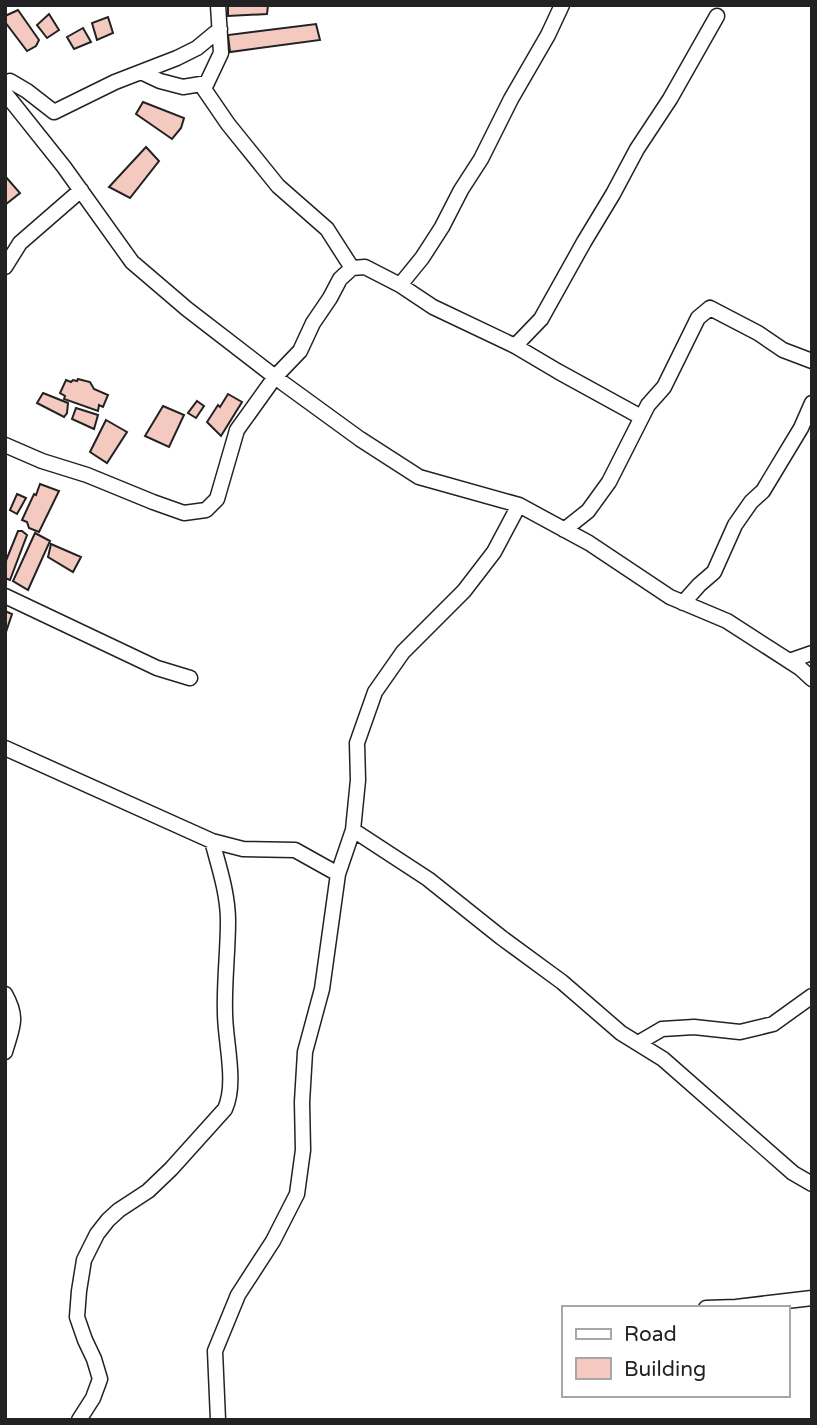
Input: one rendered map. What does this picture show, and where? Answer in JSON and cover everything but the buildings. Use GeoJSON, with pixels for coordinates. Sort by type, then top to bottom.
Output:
{"type":"FeatureCollection","features":[{"type":"Feature","properties":{"kind":"street"},"geometry":{"type":"LineString","coordinates":[[218,5],[221,53],[204,89],[228,124],[278,186],[327,229],[352,268]]}},
{"type":"Feature","properties":{"kind":"street"},"geometry":{"type":"LineString","coordinates":[[400,285],[442,227],[562,5]]}},
{"type":"Feature","properties":{"kind":"street"},"geometry":{"type":"LineString","coordinates":[[515,346],[541,319],[637,149],[670,99],[717,16]]}},
{"type":"Feature","properties":{"kind":"street"},"geometry":{"type":"LineString","coordinates":[[5,84],[10,81],[54,112],[115,82],[197,48],[219,29]]}},
{"type":"Feature","properties":{"kind":"street"},"geometry":{"type":"LineString","coordinates":[[141,72],[183,87],[207,83]]}},
{"type":"Feature","properties":{"kind":"street"},"geometry":{"type":"LineString","coordinates":[[5,93],[81,190],[132,262],[187,309],[360,439],[419,477],[519,506],[589,543],[670,597],[727,621],[800,668],[812,680]]}},
{"type":"Feature","properties":{"kind":"street"},"geometry":{"type":"LineString","coordinates":[[5,267],[20,243],[81,190]]}},
{"type":"Feature","properties":{"kind":"street"},"geometry":{"type":"LineString","coordinates":[[5,445],[184,513],[206,510],[217,499],[237,430],[275,377],[300,351],[313,323],[340,279],[352,268],[366,267],[433,307],[515,346],[641,417]]}},
{"type":"Feature","properties":{"kind":"street"},"geometry":{"type":"LineString","coordinates":[[564,530],[588,511],[609,482],[641,417],[664,387],[698,318],[710,308],[758,332],[783,351],[812,361]]}},
{"type":"Feature","properties":{"kind":"street"},"geometry":{"type":"LineString","coordinates":[[683,603],[714,572],[735,526],[751,502],[764,491],[801,428],[812,403]]}},
{"type":"Feature","properties":{"kind":"street"},"geometry":{"type":"LineString","coordinates":[[218,1420],[215,1350],[238,1295],[273,1241],[297,1194],[303,1150],[305,1052],[322,989],[338,874],[354,830],[358,780],[357,743],[374,692],[403,652],[464,591],[495,552],[519,506]]}},
{"type":"Feature","properties":{"kind":"street"},"geometry":{"type":"LineString","coordinates":[[5,596],[157,668],[190,678]]}},
{"type":"Feature","properties":{"kind":"street"},"geometry":{"type":"LineString","coordinates":[[789,661],[812,653]]}},
{"type":"Feature","properties":{"kind":"street"},"geometry":{"type":"LineString","coordinates":[[5,748],[212,841],[243,849],[295,850],[338,874]]}},
{"type":"Feature","properties":{"kind":"street"},"geometry":{"type":"LineString","coordinates":[[354,830],[428,879],[562,982],[621,1032],[663,1059],[793,1173],[812,1184]]}},
{"type":"Feature","properties":{"kind":"street"},"geometry":{"type":"LineString","coordinates":[[79,1420],[93,1398],[100,1379],[77,1317],[84,1260],[97,1234],[108,1220],[148,1191],[171,1169],[225,1109],[230,1099],[225,1015],[228,918],[212,841]]}},
{"type":"Feature","properties":{"kind":"street"},"geometry":{"type":"LineString","coordinates":[[5,994],[14,1013],[5,1052]]}},
{"type":"Feature","properties":{"kind":"street"},"geometry":{"type":"LineString","coordinates":[[638,1043],[662,1030],[694,1027],[740,1032],[773,1024],[812,996]]}},
{"type":"Feature","properties":{"kind":"street"},"geometry":{"type":"LineString","coordinates":[[744,1306],[812,1298]]}}]}
